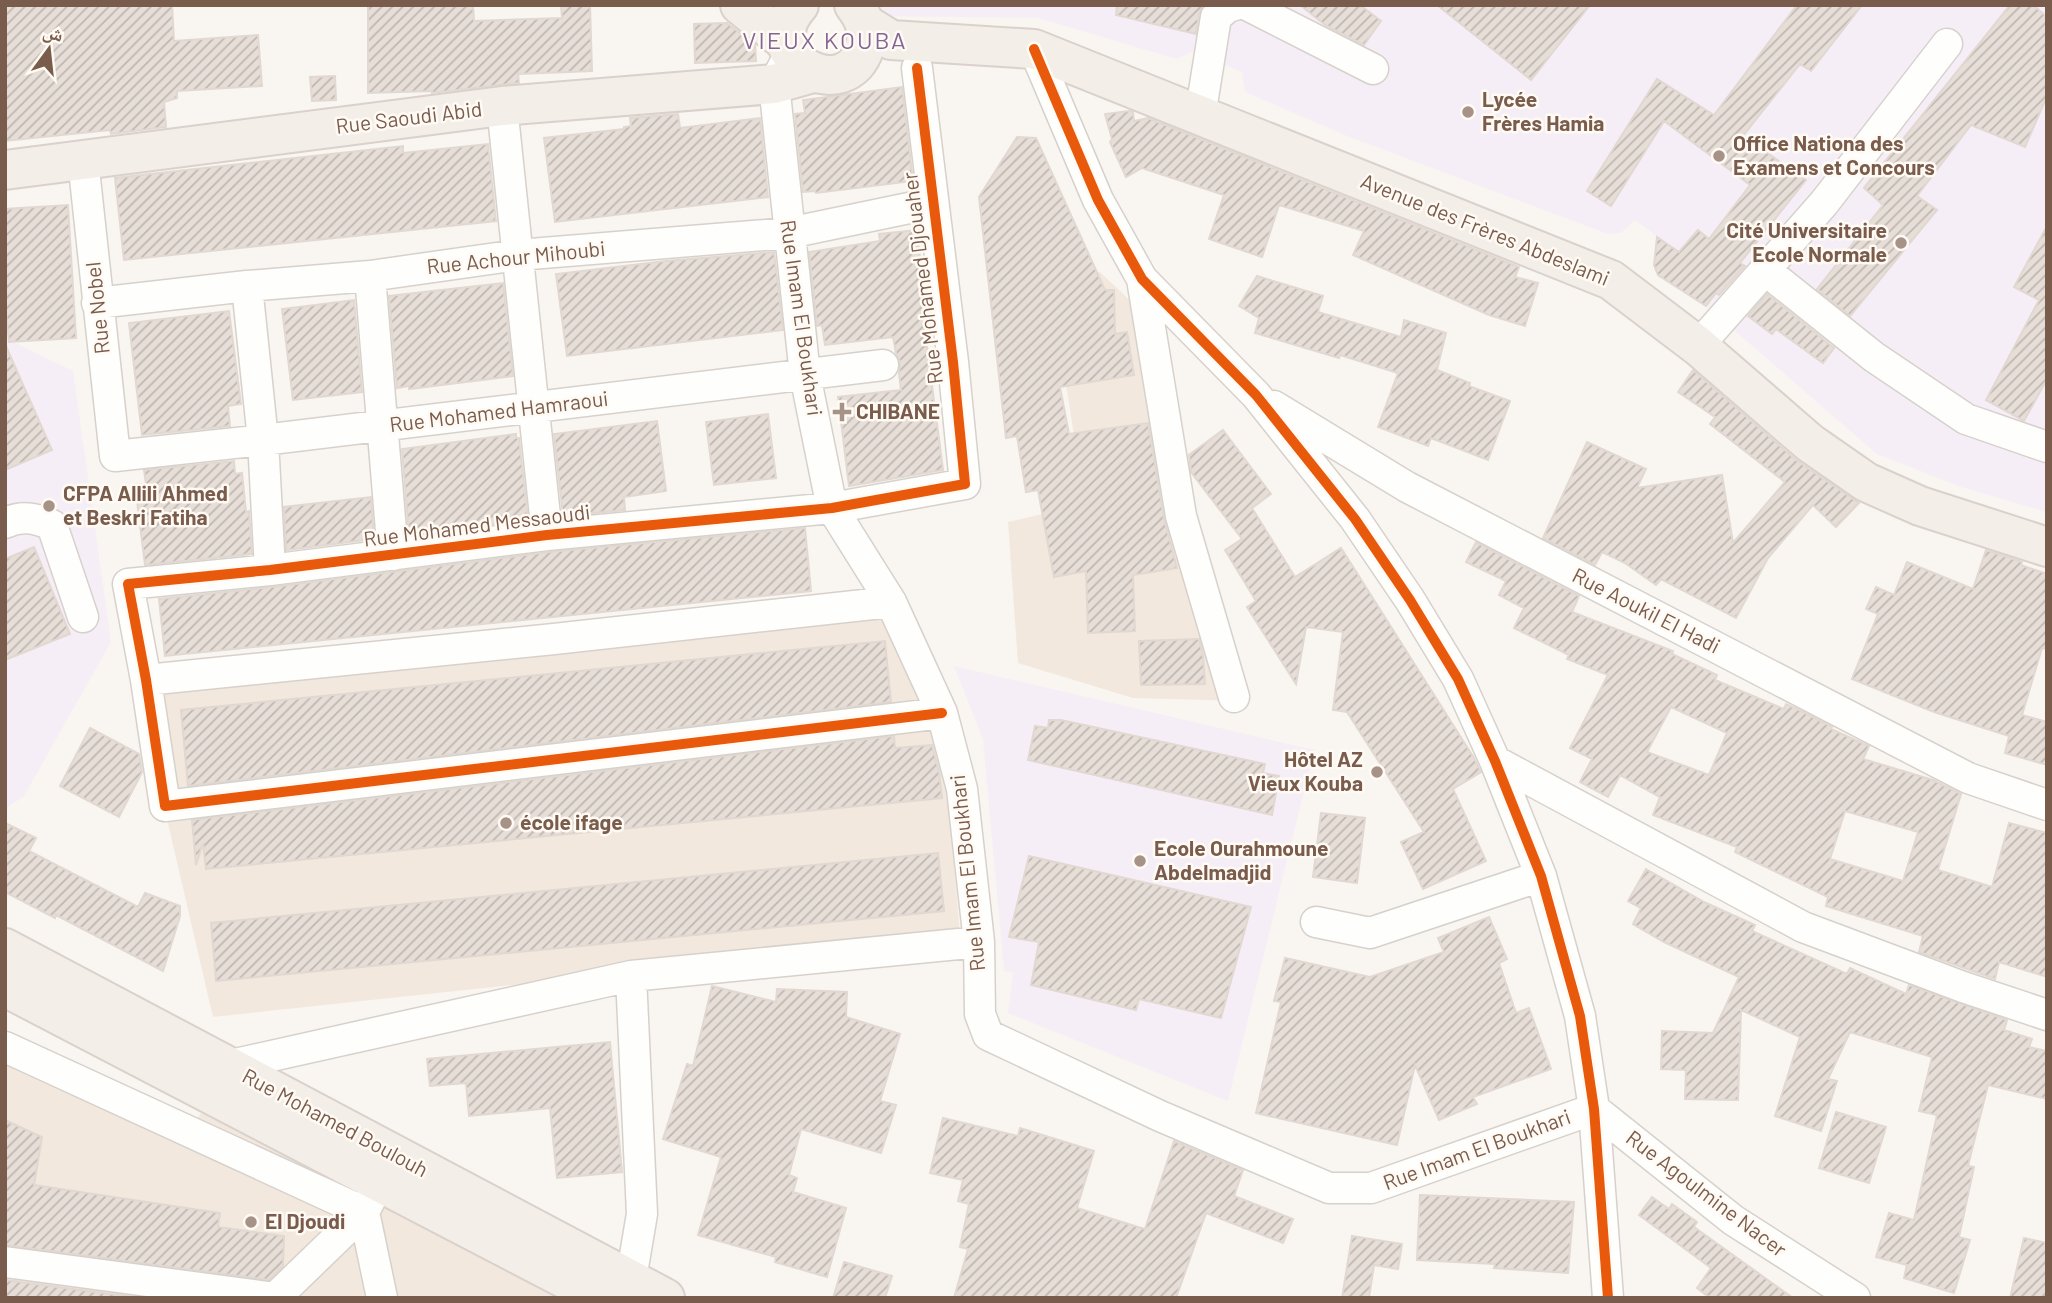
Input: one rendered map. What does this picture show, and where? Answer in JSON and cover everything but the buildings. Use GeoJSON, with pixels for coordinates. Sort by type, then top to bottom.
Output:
{"type":"FeatureCollection","features":[{"type":"Feature","properties":{"kind":"main road"},"geometry":{"type":"LineString","coordinates":[[740,5],[791,63]]}},
{"type":"Feature","properties":{"kind":"main road"},"geometry":{"type":"LineString","coordinates":[[791,63],[786,25],[799,5]]}},
{"type":"Feature","properties":{"kind":"main road"},"geometry":{"type":"LineString","coordinates":[[860,14],[891,40],[1034,49]]}},
{"type":"Feature","properties":{"kind":"main road"},"geometry":{"type":"LineString","coordinates":[[860,14],[867,37],[864,50],[857,61],[917,68],[1034,49]]}},
{"type":"Feature","properties":{"kind":"main road","name":"Avenue des Frères Abdeslami"},"geometry":{"type":"LineString","coordinates":[[1034,49],[1611,280],[1698,346],[1810,443],[1866,482],[1920,506],[2047,547]]}},
{"type":"Feature","properties":{"kind":"main road","name":"Rue Saoudi Abid"},"geometry":{"type":"LineString","coordinates":[[5,170],[502,106],[791,63],[843,74],[857,61]]}},
{"type":"Feature","properties":{"kind":"main road","name":"Rue Mohamed Boulouh"},"geometry":{"type":"LineString","coordinates":[[5,948],[226,1066],[379,1182]]}},
{"type":"Feature","properties":{"kind":"main road"},"geometry":{"type":"LineString","coordinates":[[5,988],[379,1182],[616,1289],[665,1298]]}},
{"type":"Feature","properties":{"kind":"street"},"geometry":{"type":"LineString","coordinates":[[1200,116],[1216,17],[1228,7],[1236,5]]}},
{"type":"Feature","properties":{"kind":"street"},"geometry":{"type":"LineString","coordinates":[[1247,5],[1373,69]]}},
{"type":"Feature","properties":{"kind":"street"},"geometry":{"type":"LineString","coordinates":[[1698,346],[1824,203],[1947,44]]}},
{"type":"Feature","properties":{"kind":"street"},"geometry":{"type":"LineString","coordinates":[[1034,49],[1098,200],[1142,279],[1256,395],[1355,519],[1410,600],[1458,679],[1495,761],[1541,876],[1580,1016],[1594,1109],[1608,1298]]}},
{"type":"Feature","properties":{"kind":"street","name":"Rue Imam El Boukhari"},"geometry":{"type":"LineString","coordinates":[[791,63],[789,233],[805,375],[832,508],[891,602],[942,713],[962,789],[979,942],[980,1014],[988,1035],[1160,1116],[1329,1188],[1371,1188],[1594,1109]]}},
{"type":"Feature","properties":{"kind":"street","name":"Rue Mohamed Djouaher"},"geometry":{"type":"LineString","coordinates":[[917,68],[965,484]]}},
{"type":"Feature","properties":{"kind":"street"},"geometry":{"type":"LineString","coordinates":[[502,106],[547,535]]}},
{"type":"Feature","properties":{"kind":"street","name":"Rue Nobel"},"geometry":{"type":"LineString","coordinates":[[83,160],[115,456]]}},
{"type":"Feature","properties":{"kind":"street","name":"Rue Achour Mihoubi"},"geometry":{"type":"LineString","coordinates":[[97,303],[247,286],[370,276],[518,255],[789,233],[933,203]]}},
{"type":"Feature","properties":{"kind":"street"},"geometry":{"type":"LineString","coordinates":[[1765,270],[1874,357],[1965,419],[2047,447]]}},
{"type":"Feature","properties":{"kind":"street"},"geometry":{"type":"LineString","coordinates":[[370,276],[393,555]]}},
{"type":"Feature","properties":{"kind":"street"},"geometry":{"type":"LineString","coordinates":[[1142,279],[1181,516],[1234,697]]}},
{"type":"Feature","properties":{"kind":"street"},"geometry":{"type":"LineString","coordinates":[[247,286],[263,440],[270,570]]}},
{"type":"Feature","properties":{"kind":"street","name":"Rue Mohamed Hamraoui"},"geometry":{"type":"LineString","coordinates":[[115,456],[883,365]]}},
{"type":"Feature","properties":{"kind":"street","name":"Rue Aoukil El Hadi"},"geometry":{"type":"LineString","coordinates":[[1256,395],[1407,487],[1932,760],[1968,778],[2047,805]]}},
{"type":"Feature","properties":{"kind":"street","name":"Rue Mohamed Messaoudi"},"geometry":{"type":"LineString","coordinates":[[146,680],[128,584],[270,570],[547,535],[832,508],[965,484]]}},
{"type":"Feature","properties":{"kind":"street"},"geometry":{"type":"LineString","coordinates":[[5,523],[16,518],[36,518],[52,525],[83,617]]}},
{"type":"Feature","properties":{"kind":"street"},"geometry":{"type":"LineString","coordinates":[[891,602],[146,680],[165,806],[942,713]]}},
{"type":"Feature","properties":{"kind":"street"},"geometry":{"type":"LineString","coordinates":[[1495,761],[1803,928],[1963,988],[2047,1016]]}},
{"type":"Feature","properties":{"kind":"street"},"geometry":{"type":"LineString","coordinates":[[1316,922],[1370,933],[1541,876]]}},
{"type":"Feature","properties":{"kind":"street"},"geometry":{"type":"LineString","coordinates":[[226,1066],[631,976],[979,942]]}},
{"type":"Feature","properties":{"kind":"street"},"geometry":{"type":"LineString","coordinates":[[616,1289],[642,1214],[631,976]]}},
{"type":"Feature","properties":{"kind":"street"},"geometry":{"type":"LineString","coordinates":[[5,1046],[379,1182]]}},
{"type":"Feature","properties":{"kind":"street","name":"Rue Agoulmine Nacer"},"geometry":{"type":"LineString","coordinates":[[1594,1109],[1733,1220],[1855,1298]]}},
{"type":"Feature","properties":{"kind":"street"},"geometry":{"type":"LineString","coordinates":[[5,1262],[275,1298],[379,1182]]}},
{"type":"Feature","properties":{"kind":"street"},"geometry":{"type":"LineString","coordinates":[[379,1182],[382,1298]]}},
{"type":"Feature","properties":{"kind":"shaded area"},"geometry":{"type":"Polygon","coordinates":[[[873,5],[2047,5],[2047,512],[1961,487],[1877,454],[1706,306],[1663,241],[1635,220],[1621,233],[1608,234],[1347,136],[1245,92],[1242,72],[1192,52],[1177,59],[1038,18],[876,16],[873,5]]]}},
{"type":"Feature","properties":{"kind":"shaded area"},"geometry":{"type":"Polygon","coordinates":[[[1100,272],[1139,309],[1245,701],[1133,698],[1018,663],[1008,522],[1085,504],[1060,347],[1043,289],[1100,272]]]}},
{"type":"Feature","properties":{"kind":"shaded area","name":"CFPA Allili Ahmed et Beskri Fatiha"},"geometry":{"type":"Polygon","coordinates":[[[5,338],[73,371],[111,642],[24,796],[5,809],[5,338]]]}},
{"type":"Feature","properties":{"kind":"shaded area"},"geometry":{"type":"Polygon","coordinates":[[[873,591],[944,738],[960,937],[213,1017],[133,673],[873,591]]]}},
{"type":"Feature","properties":{"kind":"shaded area","name":"Ecole Ourahmoune Abdelmadjid"},"geometry":{"type":"Polygon","coordinates":[[[954,666],[1314,750],[1228,1101],[1008,1013],[1013,973],[1004,971],[983,739],[954,666]]]}},
{"type":"Feature","properties":{"kind":"shaded area"},"geometry":{"type":"Polygon","coordinates":[[[5,1033],[195,1122],[208,1103],[574,1298],[5,1298],[5,1033]]]}},
{"type":"Feature","properties":{"kind":"cycle path"},"geometry":{"type":"LineString","coordinates":[[1034,49],[1098,200],[1142,279],[1256,395],[1355,519],[1410,600],[1458,679],[1495,761],[1541,876],[1580,1016],[1594,1109],[1608,1298]]}},
{"type":"Feature","properties":{"kind":"cycle path"},"geometry":{"type":"LineString","coordinates":[[917,68],[965,484],[832,508],[547,535],[270,570],[128,584],[165,806],[942,713]]}},
{"type":"Feature","properties":{"kind":"place","name":"Lycée Frères Hamia"},"geometry":{"type":"Point","coordinates":[1468,112]}},
{"type":"Feature","properties":{"kind":"place","name":"Office Nationa des Examens et Concours"},"geometry":{"type":"Point","coordinates":[1719,156]}},
{"type":"Feature","properties":{"kind":"place","name":"Cité Universitaire Ecole Normale"},"geometry":{"type":"Point","coordinates":[1901,243]}},
{"type":"Feature","properties":{"kind":"place","name":"CHIBANE"},"geometry":{"type":"Point","coordinates":[842,412]}},
{"type":"Feature","properties":{"kind":"place","name":"CFPA Allili Ahmed et Beskri Fatiha"},"geometry":{"type":"Point","coordinates":[49,506]}},
{"type":"Feature","properties":{"kind":"place","name":"Hôtel AZ Vieux Kouba"},"geometry":{"type":"Point","coordinates":[1377,772]}},
{"type":"Feature","properties":{"kind":"place","name":"école ifage"},"geometry":{"type":"Point","coordinates":[506,823]}},
{"type":"Feature","properties":{"kind":"place","name":"Ecole Ourahmoune Abdelmadjid"},"geometry":{"type":"Point","coordinates":[1140,861]}},
{"type":"Feature","properties":{"kind":"place","name":"El Djoudi"},"geometry":{"type":"Point","coordinates":[251,1222]}},
{"type":"Feature","properties":{"kind":"district","name":"VIEUX KOUBA"},"geometry":{"type":"Point","coordinates":[825,41]}}]}
